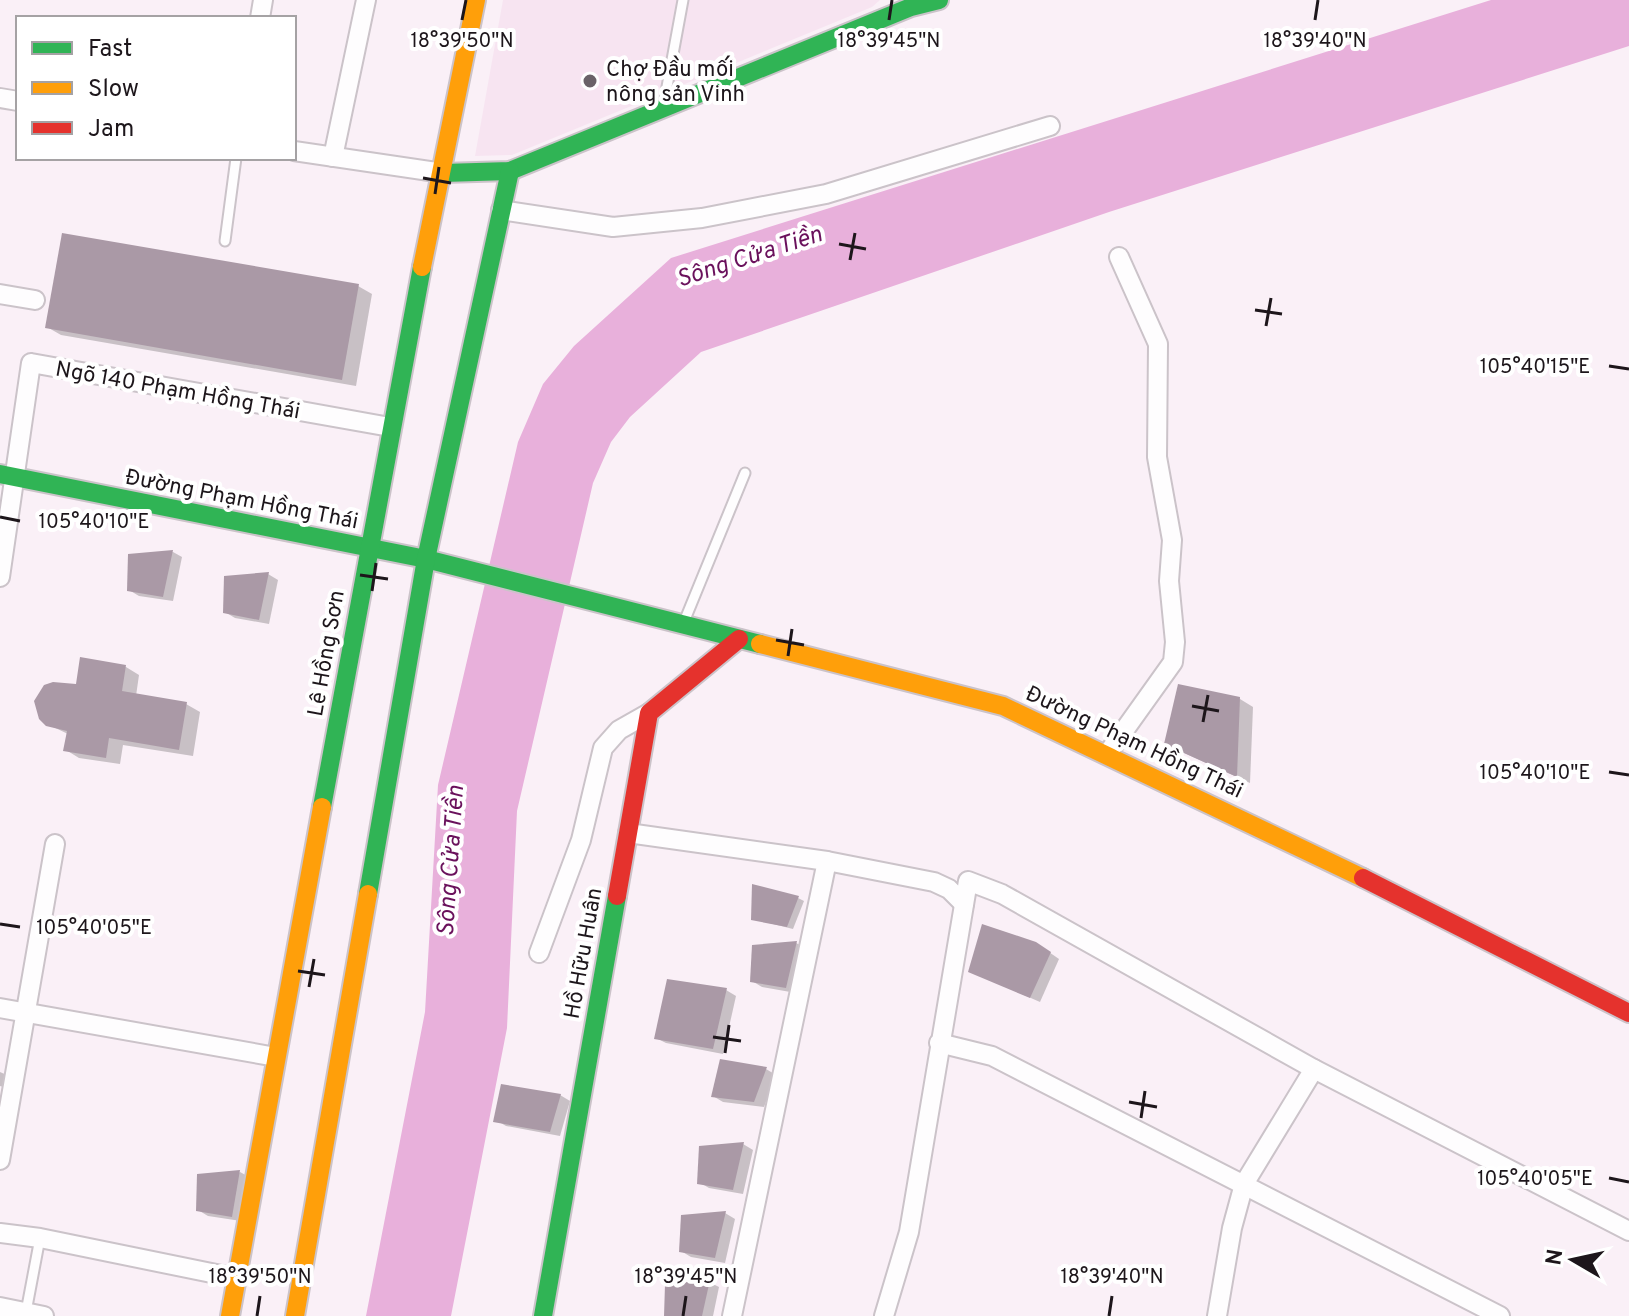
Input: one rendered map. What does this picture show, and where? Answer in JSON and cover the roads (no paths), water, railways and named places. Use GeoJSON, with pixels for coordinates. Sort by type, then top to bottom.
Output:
{"type":"FeatureCollection","features":[{"type":"Feature","properties":{"kind":"street"},"geometry":{"type":"LineString","coordinates":[[333,157],[366,0]]}},
{"type":"Feature","properties":{"kind":"street","name":"Lê Hồng Sơn"},"geometry":{"type":"LineString","coordinates":[[230,1316],[390,427],[476,0]]}},
{"type":"Feature","properties":{"kind":"street"},"geometry":{"type":"LineString","coordinates":[[296,151],[443,173],[510,171],[912,4],[939,0]]}},
{"type":"Feature","properties":{"kind":"street"},"geometry":{"type":"LineString","coordinates":[[501,210],[613,227],[702,218],[826,194],[1050,126]]}},
{"type":"Feature","properties":{"kind":"street"},"geometry":{"type":"LineString","coordinates":[[295,1316],[426,559],[510,171]]}},
{"type":"Feature","properties":{"kind":"street"},"geometry":{"type":"LineString","coordinates":[[1108,753],[1173,662],[1175,642],[1169,581],[1172,540],[1157,457],[1158,344],[1119,257]]}},
{"type":"Feature","properties":{"kind":"street"},"geometry":{"type":"LineString","coordinates":[[0,294],[35,300]]}},
{"type":"Feature","properties":{"kind":"street","name":"Ngõ 140 Phạm Hồng Thái"},"geometry":{"type":"LineString","coordinates":[[8,475],[31,363],[390,427]]}},
{"type":"Feature","properties":{"kind":"street"},"geometry":{"type":"LineString","coordinates":[[0,577],[8,475]]}},
{"type":"Feature","properties":{"kind":"street","name":"Đường Phạm Hồng Thái"},"geometry":{"type":"LineString","coordinates":[[8,475],[426,559],[1003,706],[1108,753],[1629,1013]]}},
{"type":"Feature","properties":{"kind":"street"},"geometry":{"type":"LineString","coordinates":[[539,953],[581,840],[603,748],[619,730],[649,713],[739,639]]}},
{"type":"Feature","properties":{"kind":"street","name":"Hồ Hữu Huân"},"geometry":{"type":"LineString","coordinates":[[543,1316],[649,713]]}},
{"type":"Feature","properties":{"kind":"street"},"geometry":{"type":"LineString","coordinates":[[628,833],[827,861],[934,882],[949,889],[964,904]]}},
{"type":"Feature","properties":{"kind":"street"},"geometry":{"type":"LineString","coordinates":[[0,1160],[55,844]]}},
{"type":"Feature","properties":{"kind":"street"},"geometry":{"type":"LineString","coordinates":[[732,1316],[827,861]]}},
{"type":"Feature","properties":{"kind":"street"},"geometry":{"type":"LineString","coordinates":[[884,1316],[909,1232],[968,881],[1002,894],[1314,1069],[1629,1231]]}},
{"type":"Feature","properties":{"kind":"street"},"geometry":{"type":"LineString","coordinates":[[0,1008],[276,1057]]}},
{"type":"Feature","properties":{"kind":"street"},"geometry":{"type":"LineString","coordinates":[[939,1043],[992,1056],[1244,1184],[1466,1308],[1500,1316]]}},
{"type":"Feature","properties":{"kind":"street"},"geometry":{"type":"LineString","coordinates":[[1217,1316],[1232,1228],[1244,1184],[1314,1069]]}},
{"type":"Feature","properties":{"kind":"street"},"geometry":{"type":"LineString","coordinates":[[0,1233],[40,1238],[236,1278]]}},
{"type":"Feature","properties":{"kind":"street"},"geometry":{"type":"LineString","coordinates":[[0,1307],[35,1314]]}},
{"type":"Feature","properties":{"kind":"lane"},"geometry":{"type":"LineString","coordinates":[[664,107],[683,0]]}},
{"type":"Feature","properties":{"kind":"lane"},"geometry":{"type":"LineString","coordinates":[[225,241],[236,160]]}},
{"type":"Feature","properties":{"kind":"lane"},"geometry":{"type":"LineString","coordinates":[[683,625],[745,473]]}},
{"type":"Feature","properties":{"kind":"lane"},"geometry":{"type":"LineString","coordinates":[[35,1314],[40,1238]]}},
{"type":"Feature","properties":{"kind":"water","name":"Sông Cửa Tiền"},"geometry":{"type":"Polygon","coordinates":[[[1491,0],[1629,0],[1629,46],[1109,212],[701,352],[630,417],[611,442],[593,483],[517,811],[507,1028],[451,1316],[366,1316],[425,1012],[438,785],[518,442],[543,384],[574,346],[671,258],[1491,0]]]}},
{"type":"Feature","properties":{"kind":"place","name":"Chợ Đầu mối nông sản Vinh"},"geometry":{"type":"Point","coordinates":[590,81]}}]}
